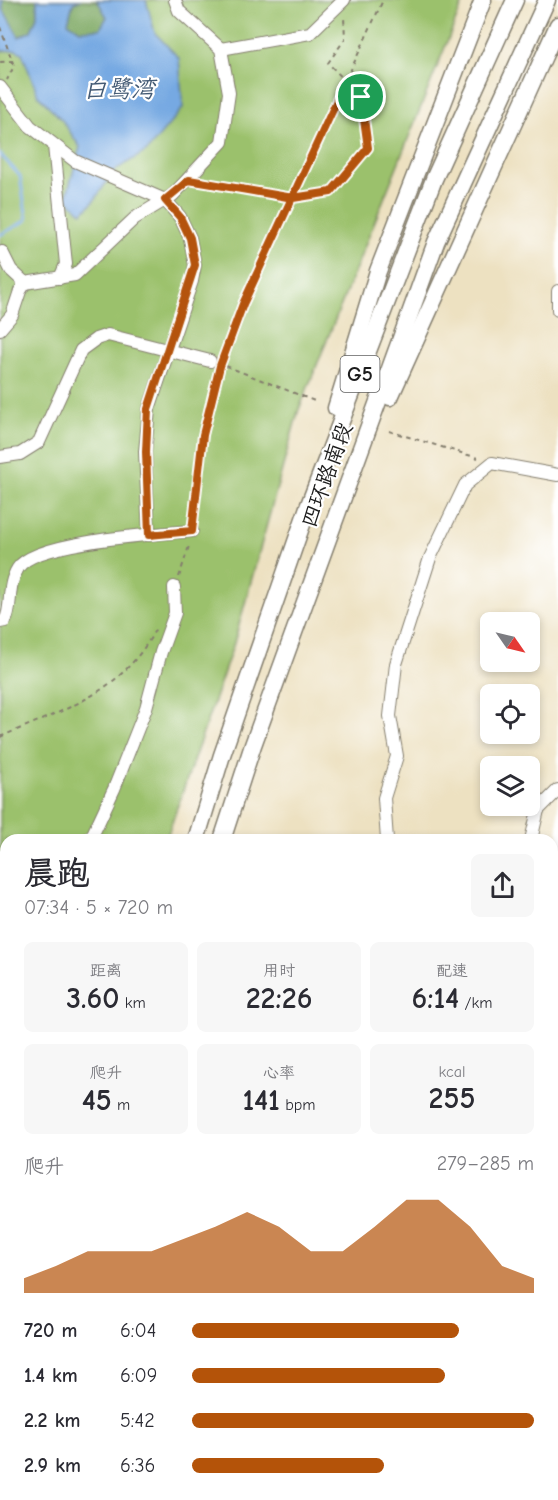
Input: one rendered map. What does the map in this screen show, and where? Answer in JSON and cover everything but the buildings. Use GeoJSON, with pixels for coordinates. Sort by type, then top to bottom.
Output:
{"type":"FeatureCollection","features":[{"type":"Feature","properties":{"kind":"highway"},"geometry":{"type":"LineString","coordinates":[[285,573],[378,271],[483,0]]}},
{"type":"Feature","properties":{"kind":"highway","name":"四环路南段"},"geometry":{"type":"LineString","coordinates":[[198,834],[222,755],[285,573],[435,179],[515,0]]}},
{"type":"Feature","properties":{"kind":"highway","name":"四环路南段"},"geometry":{"type":"LineString","coordinates":[[224,834],[253,745],[436,242],[548,0]]}},
{"type":"Feature","properties":{"kind":"highway"},"geometry":{"type":"LineString","coordinates":[[335,518],[558,25]]}},
{"type":"Feature","properties":{"kind":"street"},"geometry":{"type":"LineString","coordinates":[[0,329],[12,315],[20,291],[26,284],[75,275],[135,218],[165,200],[189,180],[222,142],[230,93],[221,49],[179,11],[175,0]]}},
{"type":"Feature","properties":{"kind":"street"},"geometry":{"type":"LineString","coordinates":[[221,49],[310,33],[344,1]]}},
{"type":"Feature","properties":{"kind":"street"},"geometry":{"type":"LineString","coordinates":[[2,88],[30,126],[75,161],[165,200],[180,217],[190,238],[195,265],[148,409],[146,452],[149,535]]}},
{"type":"Feature","properties":{"kind":"street"},"geometry":{"type":"LineString","coordinates":[[54,146],[66,264],[60,278]]}},
{"type":"Feature","properties":{"kind":"street"},"geometry":{"type":"LineString","coordinates":[[2,252],[11,270],[26,284]]}},
{"type":"Feature","properties":{"kind":"street"},"geometry":{"type":"LineString","coordinates":[[558,291],[558,310]]}},
{"type":"Feature","properties":{"kind":"street"},"geometry":{"type":"LineString","coordinates":[[0,457],[20,454],[39,442],[81,350],[96,339],[108,335],[168,348],[210,361]]}},
{"type":"Feature","properties":{"kind":"street"},"geometry":{"type":"LineString","coordinates":[[387,834],[384,798],[397,756],[390,716],[396,664],[430,558],[450,516],[465,485],[492,463],[558,475]]}},
{"type":"Feature","properties":{"kind":"street"},"geometry":{"type":"LineString","coordinates":[[0,622],[5,621],[8,616],[9,591],[18,566],[32,558],[108,538],[192,531]]}},
{"type":"Feature","properties":{"kind":"street"},"geometry":{"type":"LineString","coordinates":[[93,834],[114,789],[146,708],[160,652],[175,613],[174,587]]}},
{"type":"Feature","properties":{"kind":"street"},"geometry":{"type":"LineString","coordinates":[[532,834],[538,810],[558,790]]}},
{"type":"Feature","properties":{"kind":"path"},"geometry":{"type":"LineString","coordinates":[[174,587],[192,531],[203,435],[220,366],[243,304],[383,0]]}},
{"type":"Feature","properties":{"kind":"path"},"geometry":{"type":"LineString","coordinates":[[189,180],[293,198],[331,192],[368,148],[361,97],[328,63],[345,39],[344,1]]}},
{"type":"Feature","properties":{"kind":"path"},"geometry":{"type":"LineString","coordinates":[[0,27],[14,66],[2,88]]}},
{"type":"Feature","properties":{"kind":"path"},"geometry":{"type":"LineString","coordinates":[[0,62],[13,61]]}},
{"type":"Feature","properties":{"kind":"path"},"geometry":{"type":"LineString","coordinates":[[226,366],[317,402]]}},
{"type":"Feature","properties":{"kind":"path"},"geometry":{"type":"LineString","coordinates":[[389,431],[492,463]]}},
{"type":"Feature","properties":{"kind":"path"},"geometry":{"type":"LineString","coordinates":[[0,737],[100,693],[122,674],[147,647],[157,626]]}},
{"type":"Feature","properties":{"kind":"green space"},"geometry":{"type":"Polygon","coordinates":[[[0,0],[464,0],[298,412],[234,643],[168,834],[0,834],[0,0]]]}},
{"type":"Feature","properties":{"kind":"green space"},"geometry":{"type":"Polygon","coordinates":[[[3,0],[37,0],[37,17],[31,31],[18,37],[3,9],[3,0]]]}},
{"type":"Feature","properties":{"kind":"green space"},"geometry":{"type":"Polygon","coordinates":[[[81,0],[98,1],[107,17],[100,30],[80,30],[68,22],[73,3],[81,0]]]}},
{"type":"Feature","properties":{"kind":"water","name":"白鹭湾"},"geometry":{"type":"Polygon","coordinates":[[[0,0],[3,0],[3,9],[19,37],[31,31],[37,17],[37,0],[81,0],[73,3],[68,22],[80,30],[100,29],[107,17],[97,0],[146,0],[155,33],[179,58],[183,108],[147,151],[115,170],[93,202],[82,213],[66,198],[80,147],[62,120],[38,95],[22,53],[16,50],[0,51],[0,0]]]}},
{"type":"Feature","properties":{"kind":"waterway"},"geometry":{"type":"LineString","coordinates":[[0,154],[20,176],[27,220],[0,235]]}},
{"type":"Feature","properties":{"kind":"tunnel"},"geometry":{"type":"LineString","coordinates":[[210,361],[226,366]]}},
{"type":"Feature","properties":{"kind":"route"},"geometry":{"type":"LineString","coordinates":[[361,97],[346,81],[293,198],[243,304],[220,366],[203,435],[192,531],[149,535],[146,499],[148,409],[192,282],[195,265],[190,238],[180,217],[165,200],[189,180],[293,198],[331,192],[368,148],[361,97]]}}]}
